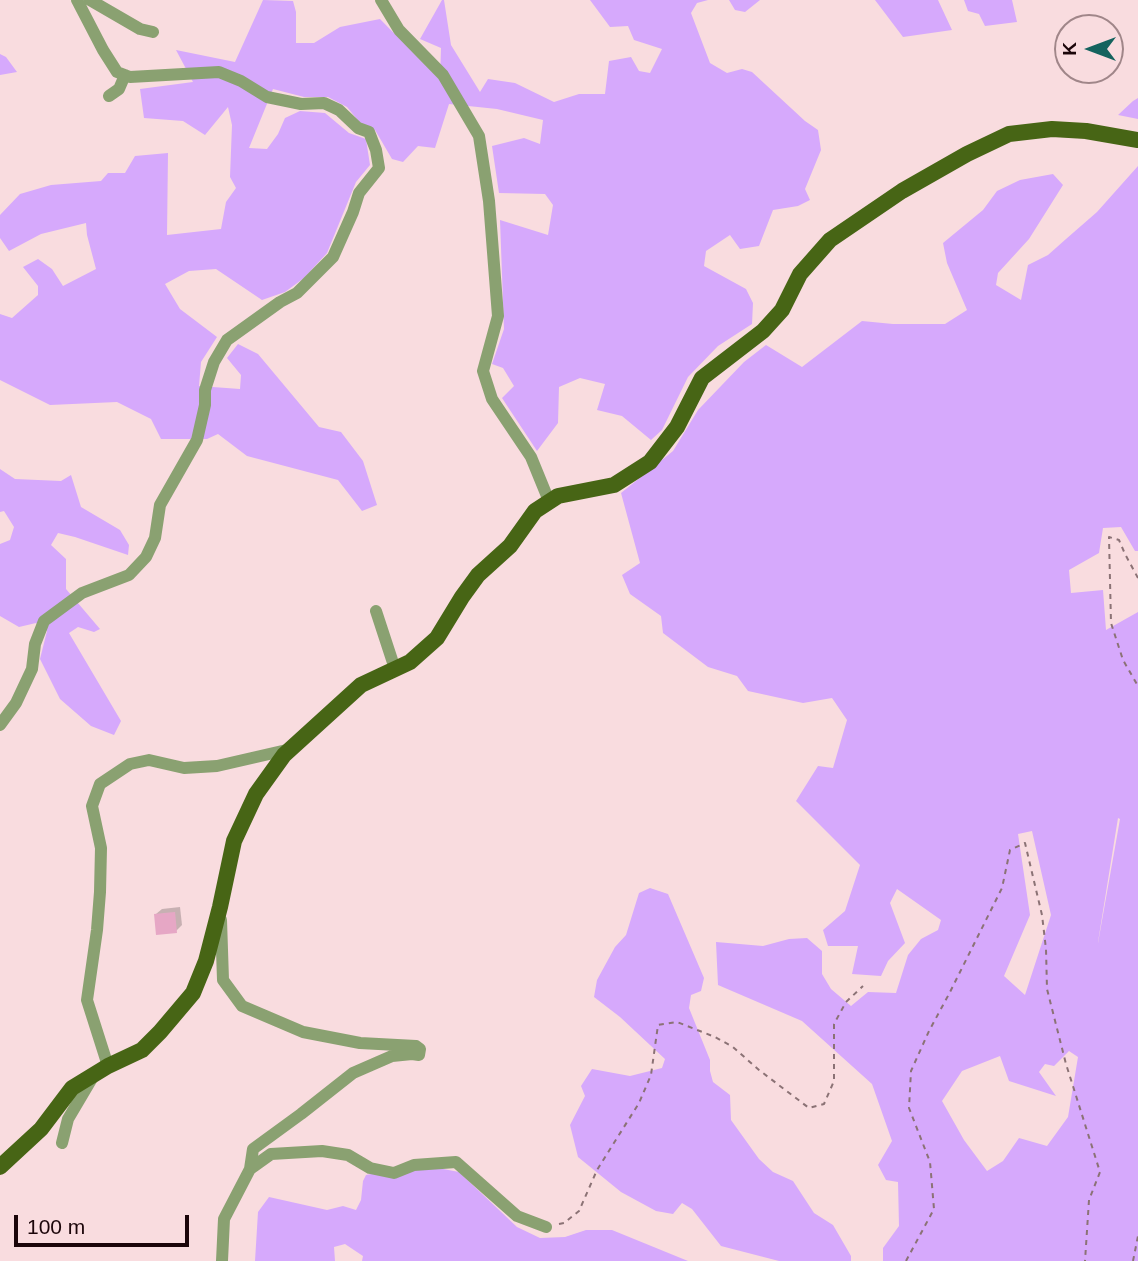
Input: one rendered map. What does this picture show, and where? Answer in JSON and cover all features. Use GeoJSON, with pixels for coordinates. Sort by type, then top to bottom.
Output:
{"type":"FeatureCollection","features":[{"type":"Feature","properties":{"kind":"main road"},"geometry":{"type":"LineString","coordinates":[[0,1167],[41,1129],[72,1088],[142,1050],[193,993],[206,961],[234,841],[256,794],[284,755],[361,685],[410,662],[436,638],[478,575],[510,546],[536,511],[558,496],[614,485],[650,462],[677,427],[702,378],[763,331],[782,310],[800,274],[830,240],[902,191],[1009,134],[1052,129],[1086,131],[1138,140]]}},
{"type":"Feature","properties":{"kind":"street"},"geometry":{"type":"LineString","coordinates":[[0,725],[16,703],[32,669],[35,644],[44,621],[82,593],[129,575],[146,557],[155,538],[160,505],[197,440],[205,405],[205,390],[214,362],[227,340],[280,302],[298,293],[332,257],[359,193],[379,168],[369,132],[358,128],[339,110],[324,103],[301,104],[267,97],[241,81],[219,72],[130,77],[117,72],[76,0]]}},
{"type":"Feature","properties":{"kind":"street"},"geometry":{"type":"LineString","coordinates":[[90,0],[140,29],[153,32]]}},
{"type":"Feature","properties":{"kind":"street"},"geometry":{"type":"LineString","coordinates":[[381,0],[399,30],[443,75],[480,136],[489,201],[498,316],[483,371],[492,399],[531,457],[550,500]]}},
{"type":"Feature","properties":{"kind":"street"},"geometry":{"type":"LineString","coordinates":[[109,96],[119,89],[125,75]]}},
{"type":"Feature","properties":{"kind":"street"},"geometry":{"type":"LineString","coordinates":[[376,611],[395,669]]}},
{"type":"Feature","properties":{"kind":"street"},"geometry":{"type":"LineString","coordinates":[[62,1143],[68,1119],[101,1070],[87,1000],[100,892],[101,848],[92,806],[100,784],[130,764],[149,760],[184,768],[217,766],[291,748]]}},
{"type":"Feature","properties":{"kind":"street"},"geometry":{"type":"LineString","coordinates":[[220,907],[223,980],[242,1006],[303,1032],[360,1043],[407,1045],[419,1049],[419,1055],[393,1056],[353,1073],[253,1149],[250,1169],[224,1219],[222,1261]]}},
{"type":"Feature","properties":{"kind":"street"},"geometry":{"type":"LineString","coordinates":[[250,1169],[271,1154],[322,1151],[348,1155],[370,1168],[394,1173],[414,1165],[456,1161],[517,1216],[546,1227]]}},
{"type":"Feature","properties":{"kind":"path"},"geometry":{"type":"LineString","coordinates":[[1138,578],[1119,540],[1109,537],[1111,623],[1124,660],[1138,686]]}},
{"type":"Feature","properties":{"kind":"path"},"geometry":{"type":"LineString","coordinates":[[906,1261],[934,1209],[930,1161],[909,1108],[911,1071],[1002,888],[1010,850],[1025,843],[1042,915],[1047,989],[1066,1064],[1100,1172],[1088,1200],[1086,1261]]}},
{"type":"Feature","properties":{"kind":"path"},"geometry":{"type":"LineString","coordinates":[[546,1227],[564,1223],[579,1211],[597,1170],[639,1103],[650,1075],[658,1025],[677,1022],[715,1037],[733,1047],[808,1108],[824,1104],[834,1081],[834,1024],[846,1002],[863,986]]}},
{"type":"Feature","properties":{"kind":"path"},"geometry":{"type":"LineString","coordinates":[[1133,1261],[1138,1236]]}},
{"type":"Feature","properties":{"kind":"shaded area"},"geometry":{"type":"Polygon","coordinates":[[[263,0],[293,1],[296,12],[296,43],[314,43],[340,27],[380,19],[440,80],[441,48],[420,39],[444,0],[451,45],[480,92],[488,79],[515,83],[554,102],[579,94],[605,94],[609,61],[631,57],[639,71],[650,73],[662,49],[634,40],[628,26],[610,27],[590,0],[708,0],[697,3],[691,13],[710,63],[727,73],[742,69],[752,72],[818,130],[821,150],[805,189],[810,200],[798,206],[773,210],[759,246],[740,249],[730,235],[706,251],[704,266],[746,289],[753,303],[752,324],[718,346],[688,377],[662,430],[651,440],[622,416],[597,410],[605,384],[580,378],[559,387],[558,423],[537,451],[502,398],[514,386],[503,368],[492,364],[504,329],[500,220],[548,235],[553,205],[545,194],[499,193],[492,146],[524,138],[540,144],[543,120],[497,109],[449,104],[435,148],[418,146],[403,162],[392,159],[375,130],[361,124],[347,107],[328,97],[304,97],[273,89],[249,148],[267,149],[285,118],[300,111],[325,113],[349,133],[366,139],[370,165],[356,182],[327,253],[304,278],[285,292],[262,300],[216,269],[189,271],[165,284],[180,309],[217,337],[201,362],[199,386],[240,389],[241,375],[227,358],[238,344],[258,354],[319,427],[341,432],[363,461],[377,505],[362,511],[338,480],[247,456],[218,434],[207,439],[161,439],[151,419],[117,402],[50,405],[0,380],[0,314],[12,318],[38,295],[38,286],[23,267],[38,259],[52,269],[63,286],[96,269],[86,223],[41,234],[9,251],[0,238],[0,215],[20,194],[51,185],[101,181],[108,173],[125,173],[135,156],[168,153],[167,235],[221,229],[226,202],[236,188],[230,177],[232,125],[228,107],[205,135],[183,121],[144,118],[140,89],[193,82],[176,50],[235,62],[263,0]]]}},
{"type":"Feature","properties":{"kind":"shaded area"},"geometry":{"type":"Polygon","coordinates":[[[729,0],[760,0],[745,12],[735,10],[729,0]]]}},
{"type":"Feature","properties":{"kind":"shaded area"},"geometry":{"type":"Polygon","coordinates":[[[875,0],[938,0],[952,30],[903,37],[875,0]]]}},
{"type":"Feature","properties":{"kind":"shaded area"},"geometry":{"type":"Polygon","coordinates":[[[964,0],[1012,0],[1017,22],[985,26],[979,14],[968,11],[964,0]]]}},
{"type":"Feature","properties":{"kind":"shaded area"},"geometry":{"type":"Polygon","coordinates":[[[0,54],[6,57],[17,72],[0,75],[0,54]]]}},
{"type":"Feature","properties":{"kind":"shaded area"},"geometry":{"type":"Polygon","coordinates":[[[1138,98],[1138,119],[1118,115],[1133,101],[1138,98]]]}},
{"type":"Feature","properties":{"kind":"shaded area"},"geometry":{"type":"Polygon","coordinates":[[[1138,166],[1138,551],[1135,551],[1121,527],[1103,528],[1099,553],[1069,570],[1071,593],[1103,590],[1106,630],[1138,612],[1138,1261],[883,1261],[883,1248],[899,1226],[898,1182],[886,1180],[878,1165],[892,1141],[872,1084],[802,1021],[718,985],[716,942],[763,946],[789,939],[807,938],[822,951],[822,974],[831,989],[851,1006],[868,992],[896,993],[908,955],[921,939],[938,930],[941,920],[897,889],[890,903],[905,943],[888,961],[881,976],[852,974],[858,946],[828,946],[823,930],[845,911],[860,865],[796,801],[818,766],[833,768],[847,720],[832,698],[803,703],[748,691],[737,676],[708,667],[663,633],[661,616],[630,594],[622,575],[640,563],[621,493],[673,451],[698,410],[744,362],[766,345],[802,367],[862,321],[945,324],[967,310],[947,263],[943,243],[983,210],[997,191],[1020,180],[1053,174],[1063,185],[1029,239],[998,273],[996,285],[1021,300],[1028,265],[1048,255],[1097,212],[1138,166]],[[1118,818],[1098,942],[1098,943],[1120,819],[1118,818]],[[1032,831],[1018,834],[1030,915],[1004,976],[1025,995],[1051,915],[1032,831]],[[1069,1051],[1054,1066],[1045,1064],[1039,1072],[1056,1096],[1009,1081],[1000,1056],[962,1071],[942,1101],[964,1140],[987,1171],[1003,1161],[1019,1138],[1047,1146],[1068,1117],[1078,1057],[1069,1051]]]}},
{"type":"Feature","properties":{"kind":"shaded area"},"geometry":{"type":"Polygon","coordinates":[[[0,469],[15,479],[61,481],[71,475],[81,507],[120,530],[129,545],[128,555],[58,533],[51,545],[66,559],[66,589],[100,629],[94,632],[78,627],[69,633],[121,721],[114,735],[91,726],[60,699],[40,659],[47,631],[36,623],[19,627],[0,616],[0,544],[10,540],[14,527],[4,511],[0,512],[0,469]]]}},
{"type":"Feature","properties":{"kind":"shaded area"},"geometry":{"type":"Polygon","coordinates":[[[650,888],[668,894],[704,978],[701,991],[691,995],[689,1008],[710,1060],[713,1082],[730,1095],[731,1120],[759,1159],[773,1172],[793,1181],[814,1213],[833,1225],[851,1256],[851,1261],[779,1261],[721,1246],[692,1209],[682,1203],[673,1214],[656,1211],[621,1192],[578,1157],[570,1125],[585,1096],[581,1086],[592,1069],[630,1076],[662,1068],[665,1059],[594,997],[597,980],[615,947],[626,935],[639,893],[650,888]]]}},
{"type":"Feature","properties":{"kind":"shaded area"},"geometry":{"type":"Polygon","coordinates":[[[438,1168],[459,1172],[517,1227],[540,1238],[565,1237],[586,1230],[612,1230],[688,1261],[362,1261],[363,1256],[345,1244],[334,1247],[335,1261],[255,1261],[258,1212],[269,1197],[327,1210],[343,1206],[356,1210],[366,1175],[438,1168]]]}},
{"type":"Feature","properties":{"kind":"building"},"geometry":{"type":"Polygon","coordinates":[[[175,912],[177,933],[156,935],[154,914],[175,912]]]}}]}
